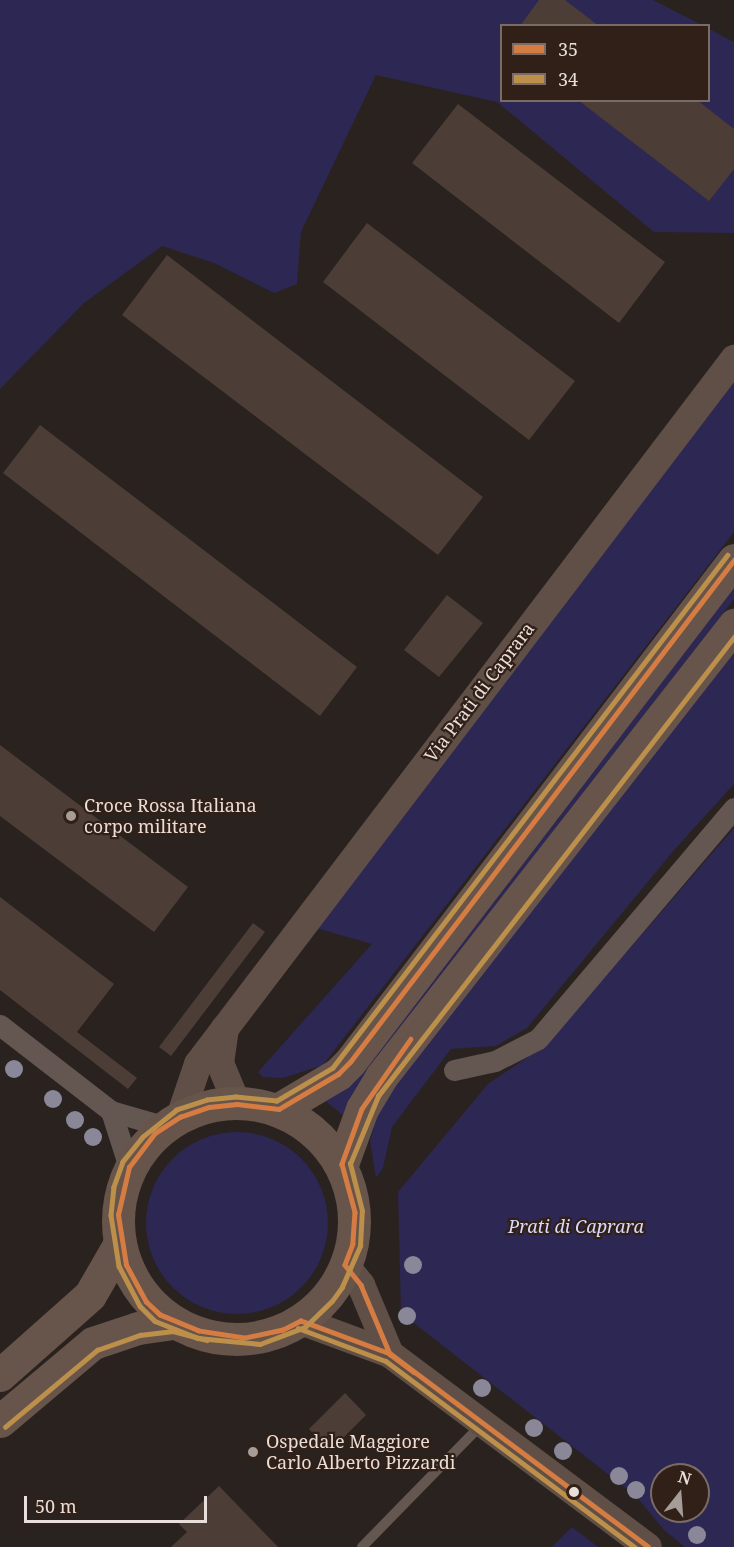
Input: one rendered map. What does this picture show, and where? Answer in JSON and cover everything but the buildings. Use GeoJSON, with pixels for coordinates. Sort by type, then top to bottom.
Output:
{"type":"FeatureCollection","features":[{"type":"Feature","properties":{"kind":"main road"},"geometry":{"type":"LineString","coordinates":[[279,1109],[338,1074],[350,1062],[734,560]]}},
{"type":"Feature","properties":{"kind":"main road"},"geometry":{"type":"LineString","coordinates":[[342,1164],[362,1109],[381,1077],[734,626]]}},
{"type":"Feature","properties":{"kind":"main road"},"geometry":{"type":"LineString","coordinates":[[237,1104],[279,1109],[309,1128],[342,1164],[355,1212],[353,1244],[345,1265],[326,1296],[301,1321],[283,1330],[244,1338],[222,1336],[174,1323],[146,1302],[126,1265],[120,1244],[121,1190],[129,1167],[155,1134],[173,1122],[209,1107],[237,1104]]}},
{"type":"Feature","properties":{"kind":"main road"},"geometry":{"type":"LineString","coordinates":[[0,1375],[90,1295],[120,1244]]}},
{"type":"Feature","properties":{"kind":"main road"},"geometry":{"type":"LineString","coordinates":[[0,1421],[93,1343],[138,1329],[174,1323]]}},
{"type":"Feature","properties":{"kind":"street","name":"Via Prati di Caprara"},"geometry":{"type":"LineString","coordinates":[[173,1122],[198,1064],[734,359]]}},
{"type":"Feature","properties":{"kind":"street"},"geometry":{"type":"LineString","coordinates":[[454,1070],[495,1061],[538,1039],[734,808]]}},
{"type":"Feature","properties":{"kind":"street"},"geometry":{"type":"LineString","coordinates":[[0,1026],[111,1111],[173,1122]]}},
{"type":"Feature","properties":{"kind":"street","name":"Via Prati di Caprara"},"geometry":{"type":"LineString","coordinates":[[226,1026],[220,1063],[237,1104]]}},
{"type":"Feature","properties":{"kind":"street"},"geometry":{"type":"LineString","coordinates":[[111,1111],[129,1167]]}},
{"type":"Feature","properties":{"kind":"street"},"geometry":{"type":"LineString","coordinates":[[345,1265],[361,1285],[390,1354]]}},
{"type":"Feature","properties":{"kind":"street"},"geometry":{"type":"LineString","coordinates":[[301,1321],[390,1354],[648,1547]]}},
{"type":"Feature","properties":{"kind":"lane"},"geometry":{"type":"LineString","coordinates":[[362,1547],[483,1423]]}},
{"type":"Feature","properties":{"kind":"green space"},"geometry":{"type":"Polygon","coordinates":[[[0,0],[653,0],[700,24],[500,24],[500,102],[710,102],[710,30],[734,42],[734,233],[654,232],[497,102],[376,75],[301,232],[297,284],[274,293],[214,263],[162,246],[84,303],[0,389],[0,0]]]}},
{"type":"Feature","properties":{"kind":"green space"},"geometry":{"type":"Polygon","coordinates":[[[734,376],[734,532],[323,1065],[283,1078],[263,1077],[258,1072],[372,944],[316,928],[734,376]]]}},
{"type":"Feature","properties":{"kind":"green space"},"geometry":{"type":"Polygon","coordinates":[[[734,588],[734,599],[551,834],[345,1117],[323,1099],[640,710],[734,588]]]}},
{"type":"Feature","properties":{"kind":"green space"},"geometry":{"type":"Polygon","coordinates":[[[734,650],[734,784],[675,849],[527,1028],[496,1046],[451,1049],[392,1127],[383,1168],[376,1178],[370,1141],[380,1106],[734,650]]]}},
{"type":"Feature","properties":{"kind":"green space","name":"Prati di Caprara"},"geometry":{"type":"Polygon","coordinates":[[[734,828],[734,1547],[685,1547],[658,1523],[710,1523],[710,1463],[650,1463],[650,1513],[636,1496],[401,1313],[398,1192],[488,1084],[547,1044],[734,828]]]}},
{"type":"Feature","properties":{"kind":"green space"},"geometry":{"type":"Polygon","coordinates":[[[237,1132],[272,1139],[288,1147],[301,1159],[313,1172],[321,1188],[328,1223],[321,1258],[313,1274],[301,1287],[288,1299],[272,1307],[237,1314],[202,1307],[186,1299],[173,1287],[161,1274],[153,1258],[146,1223],[153,1188],[161,1172],[173,1159],[186,1147],[202,1139],[237,1132]]]}},
{"type":"Feature","properties":{"kind":"green space"},"geometry":{"type":"Polygon","coordinates":[[[572,1527],[598,1547],[552,1547],[572,1527]]]}},
{"type":"Feature","properties":{"kind":"transit line","name":"34"},"geometry":{"type":"LineString","coordinates":[[728,555],[333,1068],[277,1101],[236,1097],[207,1100],[177,1110],[143,1137],[123,1162],[114,1187],[111,1215],[119,1266],[140,1306],[155,1321],[198,1338],[260,1344],[305,1327],[332,1301],[342,1287],[360,1246],[362,1211],[350,1164],[378,1096],[734,637]]}},
{"type":"Feature","properties":{"kind":"transit line","name":"35"},"geometry":{"type":"LineString","coordinates":[[648,1547],[390,1354],[301,1321],[283,1330],[244,1338],[199,1331],[160,1315],[146,1302],[126,1265],[118,1215],[129,1167],[155,1133],[180,1117],[209,1107],[237,1104],[279,1109],[338,1074],[350,1062],[734,560]]}},
{"type":"Feature","properties":{"kind":"transit line","name":"35"},"geometry":{"type":"LineString","coordinates":[[411,1039],[362,1109],[342,1164],[355,1212],[353,1244],[345,1265],[361,1285],[390,1354],[414,1372]]}},
{"type":"Feature","properties":{"kind":"transit line","name":"34"},"geometry":{"type":"LineString","coordinates":[[298,1328],[386,1361],[635,1547]]}},
{"type":"Feature","properties":{"kind":"transit line","name":"34"},"geometry":{"type":"LineString","coordinates":[[5,1427],[97,1350],[140,1335],[173,1331],[207,1340]]}},
{"type":"Feature","properties":{"kind":"place","name":"Croce Rossa Italiana corpo militare"},"geometry":{"type":"Point","coordinates":[71,816]}},
{"type":"Feature","properties":{"kind":"place","name":"Ospedale Maggiore Carlo Alberto Pizzardi"},"geometry":{"type":"Point","coordinates":[253,1452]}}]}
